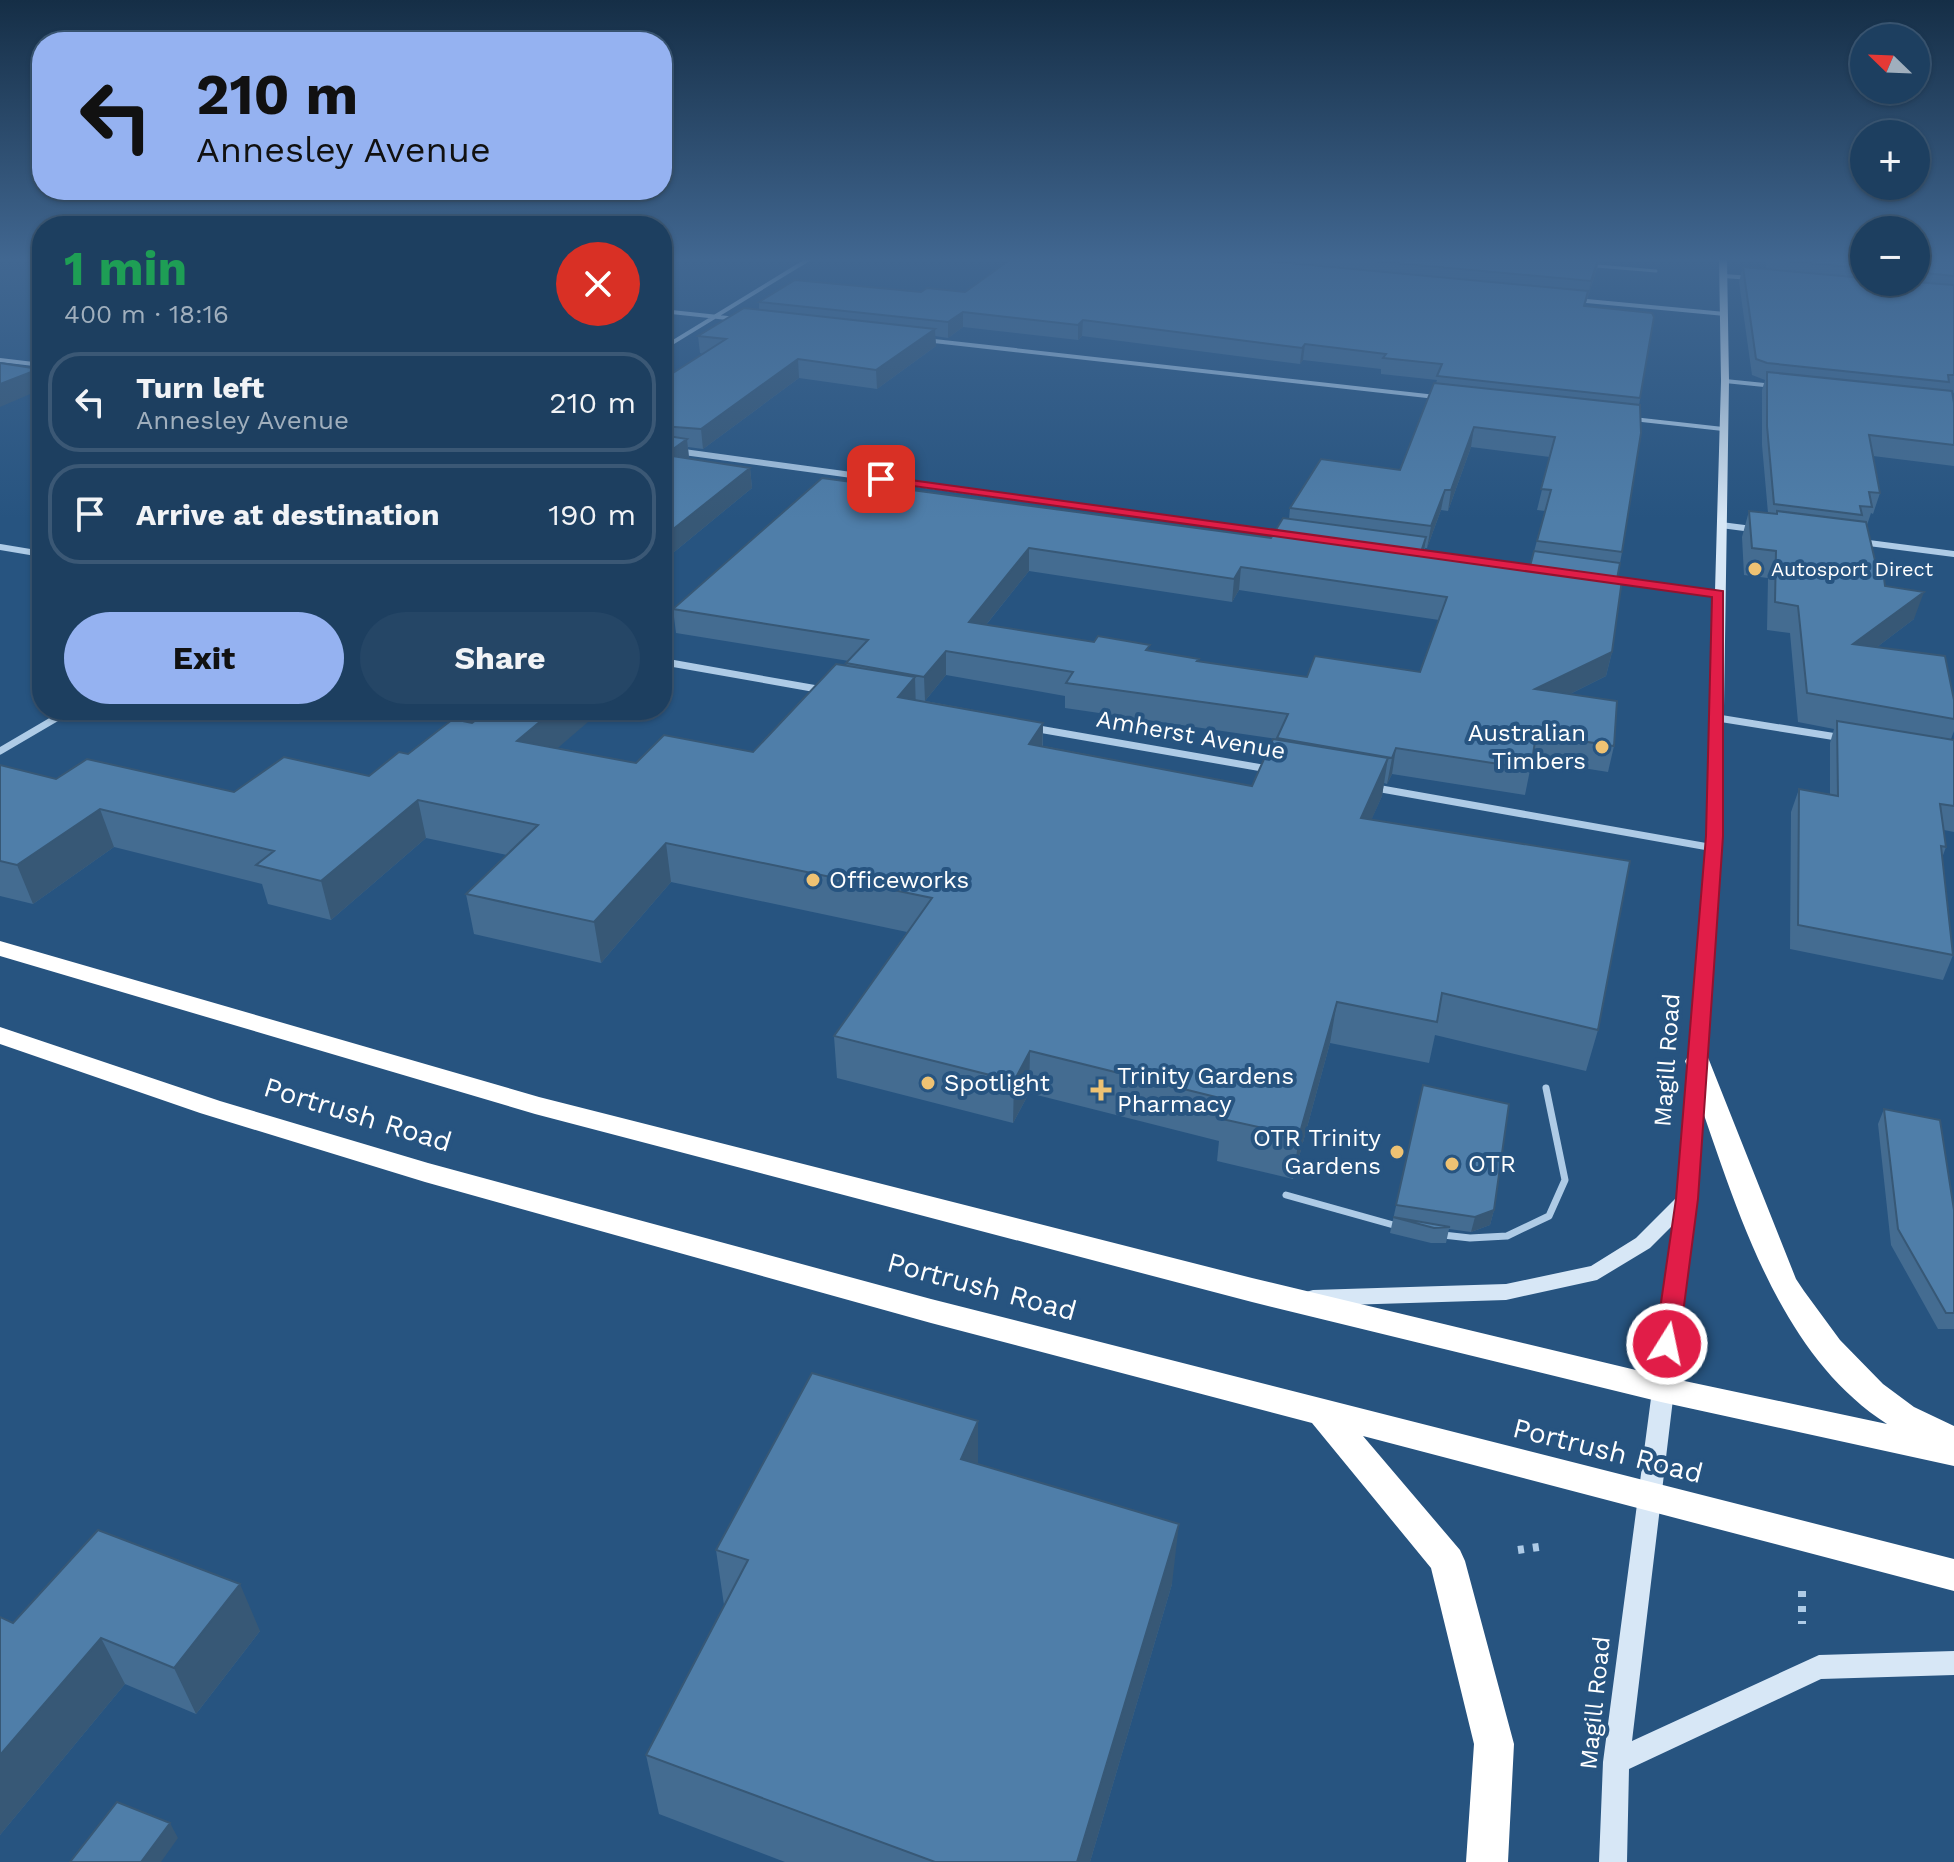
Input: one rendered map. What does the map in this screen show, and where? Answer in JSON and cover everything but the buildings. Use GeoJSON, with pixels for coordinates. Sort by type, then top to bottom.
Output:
{"type":"FeatureCollection","features":[{"type":"Feature","properties":{"kind":"highway"},"geometry":{"type":"LineString","coordinates":[[0,948],[535,1105],[1289,1299],[1661,1389],[1954,1452]]}},
{"type":"Feature","properties":{"kind":"highway","name":"Portrush Road"},"geometry":{"type":"LineString","coordinates":[[0,1035],[210,1107],[417,1169],[931,1311],[1954,1575]]}},
{"type":"Feature","properties":{"kind":"highway"},"geometry":{"type":"LineString","coordinates":[[1698,1061],[1782,1282],[1802,1314],[1844,1366],[1887,1407],[1954,1441]]}},
{"type":"Feature","properties":{"kind":"highway"},"geometry":{"type":"LineString","coordinates":[[1324,1414],[1447,1561],[1494,1744],[1487,1862]]}},
{"type":"Feature","properties":{"kind":"main road","name":"Magill Road"},"geometry":{"type":"LineString","coordinates":[[1613,1862],[1616,1762],[1647,1497],[1687,1199],[1714,848],[1725,346]]}},
{"type":"Feature","properties":{"kind":"main road"},"geometry":{"type":"LineString","coordinates":[[1289,1299],[1506,1292],[1597,1272],[1643,1243],[1687,1199]]}},
{"type":"Feature","properties":{"kind":"main road"},"geometry":{"type":"LineString","coordinates":[[1616,1762],[1819,1667],[1954,1663]]}},
{"type":"Feature","properties":{"kind":"street"},"geometry":{"type":"LineString","coordinates":[[980,346],[1438,397]]}},
{"type":"Feature","properties":{"kind":"street"},"geometry":{"type":"LineString","coordinates":[[0,360],[32,364]]}},
{"type":"Feature","properties":{"kind":"street"},"geometry":{"type":"LineString","coordinates":[[1725,381],[1788,388]]}},
{"type":"Feature","properties":{"kind":"street"},"geometry":{"type":"LineString","coordinates":[[1627,418],[1723,429]]}},
{"type":"Feature","properties":{"kind":"street"},"geometry":{"type":"LineString","coordinates":[[672,450],[1288,535]]}},
{"type":"Feature","properties":{"kind":"street"},"geometry":{"type":"LineString","coordinates":[[1721,525],[1753,529]]}},
{"type":"Feature","properties":{"kind":"street"},"geometry":{"type":"LineString","coordinates":[[1846,540],[1954,554]]}},
{"type":"Feature","properties":{"kind":"street"},"geometry":{"type":"LineString","coordinates":[[0,547],[32,552]]}},
{"type":"Feature","properties":{"kind":"street"},"geometry":{"type":"LineString","coordinates":[[1413,552],[1553,571]]}},
{"type":"Feature","properties":{"kind":"street"},"geometry":{"type":"LineString","coordinates":[[1600,578],[1719,594]]}},
{"type":"Feature","properties":{"kind":"street"},"geometry":{"type":"LineString","coordinates":[[672,664],[833,692]]}},
{"type":"Feature","properties":{"kind":"street"},"geometry":{"type":"LineString","coordinates":[[1718,718],[1849,739]]}},
{"type":"Feature","properties":{"kind":"street"},"geometry":{"type":"LineString","coordinates":[[0,751],[53,720]]}},
{"type":"Feature","properties":{"kind":"street","name":"Amherst Avenue"},"geometry":{"type":"LineString","coordinates":[[1020,725],[1284,772]]}},
{"type":"Feature","properties":{"kind":"street"},"geometry":{"type":"LineString","coordinates":[[1362,786],[1714,848]]}},
{"type":"Feature","properties":{"kind":"lane"},"geometry":{"type":"LineString","coordinates":[[1429,1233],[1470,1238],[1507,1236],[1549,1216],[1565,1180],[1546,1088]]}},
{"type":"Feature","properties":{"kind":"lane"},"geometry":{"type":"LineString","coordinates":[[1286,1195],[1400,1227]]}},
{"type":"Feature","properties":{"kind":"path"},"geometry":{"type":"LineString","coordinates":[[1518,1550],[1545,1546]]}},
{"type":"Feature","properties":{"kind":"path"},"geometry":{"type":"LineString","coordinates":[[1802,1591],[1802,1624]]}},
{"type":"Feature","properties":{"kind":"place","name":"Autosport Direct"},"geometry":{"type":"Point","coordinates":[1755,569]}},
{"type":"Feature","properties":{"kind":"place","name":"Australian Timbers"},"geometry":{"type":"Point","coordinates":[1602,747]}},
{"type":"Feature","properties":{"kind":"place","name":"Officeworks"},"geometry":{"type":"Point","coordinates":[813,880]}},
{"type":"Feature","properties":{"kind":"place","name":"Spotlight"},"geometry":{"type":"Point","coordinates":[928,1083]}},
{"type":"Feature","properties":{"kind":"place","name":"Trinity Gardens Pharmacy"},"geometry":{"type":"Point","coordinates":[1101,1090]}},
{"type":"Feature","properties":{"kind":"place","name":"OTR Trinity Gardens"},"geometry":{"type":"Point","coordinates":[1397,1152]}},
{"type":"Feature","properties":{"kind":"place","name":"OTR"},"geometry":{"type":"Point","coordinates":[1452,1164]}},
{"type":"Feature","properties":{"kind":"route"},"geometry":{"type":"LineString","coordinates":[[881,479],[1719,594],[1715,836],[1687,1199],[1667,1344]]}}]}
